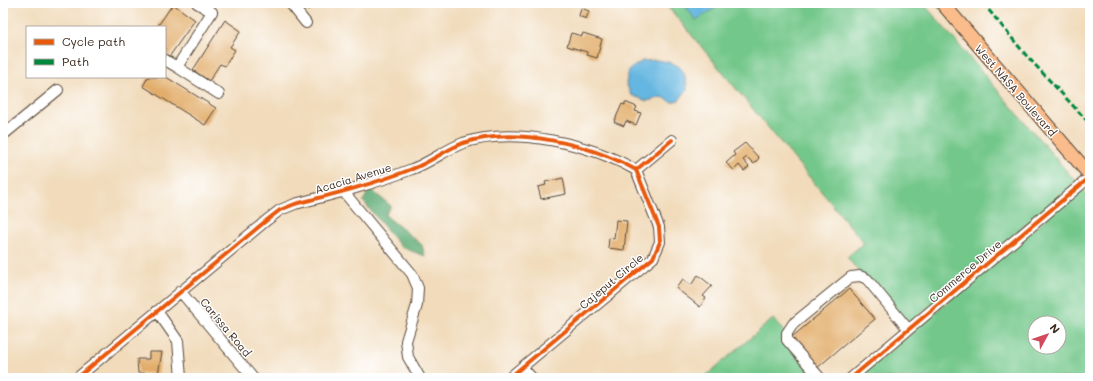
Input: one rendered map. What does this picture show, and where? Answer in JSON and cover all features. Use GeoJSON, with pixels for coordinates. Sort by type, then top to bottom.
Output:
{"type":"FeatureCollection","features":[{"type":"Feature","properties":{"kind":"main road","name":"West NASA Boulevard"},"geometry":{"type":"LineString","coordinates":[[942,3],[1090,176]]}},
{"type":"Feature","properties":{"kind":"street"},"geometry":{"type":"LineString","coordinates":[[177,67],[212,12],[197,3]]}},
{"type":"Feature","properties":{"kind":"street"},"geometry":{"type":"LineString","coordinates":[[290,3],[306,23]]}},
{"type":"Feature","properties":{"kind":"street"},"geometry":{"type":"LineString","coordinates":[[166,61],[219,94]]}},
{"type":"Feature","properties":{"kind":"street"},"geometry":{"type":"LineString","coordinates":[[3,134],[58,90]]}},
{"type":"Feature","properties":{"kind":"street","name":"Acacia Avenue"},"geometry":{"type":"LineString","coordinates":[[77,378],[180,291],[280,210],[295,204],[343,191],[412,169],[463,144],[490,137],[525,136],[559,142],[618,160],[636,170]]}},
{"type":"Feature","properties":{"kind":"street"},"geometry":{"type":"LineString","coordinates":[[636,170],[672,140]]}},
{"type":"Feature","properties":{"kind":"street","name":"Cajeput Circle"},"geometry":{"type":"LineString","coordinates":[[509,378],[653,258],[660,242],[659,227],[636,170]]}},
{"type":"Feature","properties":{"kind":"street","name":"Commerce Drive"},"geometry":{"type":"LineString","coordinates":[[851,378],[1090,176]]}},
{"type":"Feature","properties":{"kind":"street"},"geometry":{"type":"LineString","coordinates":[[343,191],[412,274],[418,288],[417,305],[406,341],[408,357],[420,378]]}},
{"type":"Feature","properties":{"kind":"street"},"geometry":{"type":"LineString","coordinates":[[820,378],[787,340],[787,333],[793,324],[851,277],[860,276],[867,279],[908,330]]}},
{"type":"Feature","properties":{"kind":"street","name":"Carissa Road"},"geometry":{"type":"LineString","coordinates":[[180,291],[253,378]]}},
{"type":"Feature","properties":{"kind":"street"},"geometry":{"type":"LineString","coordinates":[[156,311],[178,340],[181,378]]}},
{"type":"Feature","properties":{"kind":"street"},"geometry":{"type":"LineString","coordinates":[[522,367],[532,378]]}},
{"type":"Feature","properties":{"kind":"green space"},"geometry":{"type":"Polygon","coordinates":[[[665,3],[923,3],[1076,182],[904,328],[847,257],[864,243],[665,3]]]}},
{"type":"Feature","properties":{"kind":"green space"},"geometry":{"type":"Polygon","coordinates":[[[1082,188],[1090,198],[1090,378],[858,378],[1082,188]]]}},
{"type":"Feature","properties":{"kind":"green space"},"geometry":{"type":"Polygon","coordinates":[[[370,189],[391,206],[385,215],[422,245],[425,256],[401,247],[363,201],[370,189]]]}},
{"type":"Feature","properties":{"kind":"green space"},"geometry":{"type":"Polygon","coordinates":[[[773,319],[824,378],[703,378],[773,319]]]}},
{"type":"Feature","properties":{"kind":"water"},"geometry":{"type":"Polygon","coordinates":[[[683,3],[718,3],[720,5],[696,20],[683,3]]]}},
{"type":"Feature","properties":{"kind":"water"},"geometry":{"type":"Polygon","coordinates":[[[657,60],[676,65],[683,71],[687,90],[679,100],[671,102],[663,97],[647,101],[631,95],[626,83],[629,70],[642,61],[657,60]]]}},
{"type":"Feature","properties":{"kind":"building"},"geometry":{"type":"Polygon","coordinates":[[[302,3],[317,3],[308,10],[302,3]]]}},
{"type":"Feature","properties":{"kind":"building"},"geometry":{"type":"Polygon","coordinates":[[[173,4],[195,20],[169,57],[166,55],[166,26],[158,26],[173,4]]]}},
{"type":"Feature","properties":{"kind":"building"},"geometry":{"type":"Polygon","coordinates":[[[581,8],[589,11],[586,19],[579,16],[581,8]]]}},
{"type":"Feature","properties":{"kind":"building"},"geometry":{"type":"Polygon","coordinates":[[[225,20],[241,31],[230,47],[235,50],[225,66],[220,64],[209,81],[193,70],[225,20]]]}},
{"type":"Feature","properties":{"kind":"building"},"geometry":{"type":"Polygon","coordinates":[[[571,33],[582,36],[583,33],[602,39],[597,58],[587,55],[587,52],[567,46],[571,33]]]}},
{"type":"Feature","properties":{"kind":"building"},"geometry":{"type":"Polygon","coordinates":[[[166,77],[216,108],[205,125],[143,86],[147,78],[166,77]]]}},
{"type":"Feature","properties":{"kind":"building"},"geometry":{"type":"Polygon","coordinates":[[[625,102],[637,107],[635,111],[641,113],[636,125],[626,121],[624,126],[614,122],[622,104],[625,105],[625,102]]]}},
{"type":"Feature","properties":{"kind":"building"},"geometry":{"type":"Polygon","coordinates":[[[745,143],[759,158],[754,164],[747,157],[743,160],[749,167],[744,171],[739,165],[734,170],[726,163],[735,155],[733,152],[745,143]]]}},
{"type":"Feature","properties":{"kind":"building"},"geometry":{"type":"Polygon","coordinates":[[[563,178],[566,194],[541,199],[538,187],[546,185],[545,182],[563,178]]]}},
{"type":"Feature","properties":{"kind":"building"},"geometry":{"type":"Polygon","coordinates":[[[616,220],[627,221],[624,250],[608,248],[609,238],[614,239],[616,220]]]}},
{"type":"Feature","properties":{"kind":"building"},"geometry":{"type":"Polygon","coordinates":[[[698,275],[712,286],[703,296],[706,298],[700,307],[676,288],[683,279],[691,285],[698,275]]]}},
{"type":"Feature","properties":{"kind":"building"},"geometry":{"type":"Polygon","coordinates":[[[849,289],[875,319],[817,368],[792,337],[849,289]]]}},
{"type":"Feature","properties":{"kind":"building"},"geometry":{"type":"Polygon","coordinates":[[[149,352],[162,352],[158,374],[138,373],[137,359],[149,359],[149,352]]]}},
{"type":"Feature","properties":{"kind":"marked path"},"geometry":{"type":"LineString","coordinates":[[983,3],[1025,54],[1090,124]]}},
{"type":"Feature","properties":{"kind":"cycle path"},"geometry":{"type":"LineString","coordinates":[[77,378],[280,210],[295,204],[398,174],[431,160],[463,143],[483,138],[506,136],[552,140],[597,152],[636,170],[672,140]]}},
{"type":"Feature","properties":{"kind":"cycle path"},"geometry":{"type":"LineString","coordinates":[[509,378],[653,258],[660,242],[659,227],[636,170]]}},
{"type":"Feature","properties":{"kind":"cycle path"},"geometry":{"type":"LineString","coordinates":[[851,378],[1090,177]]}}]}
